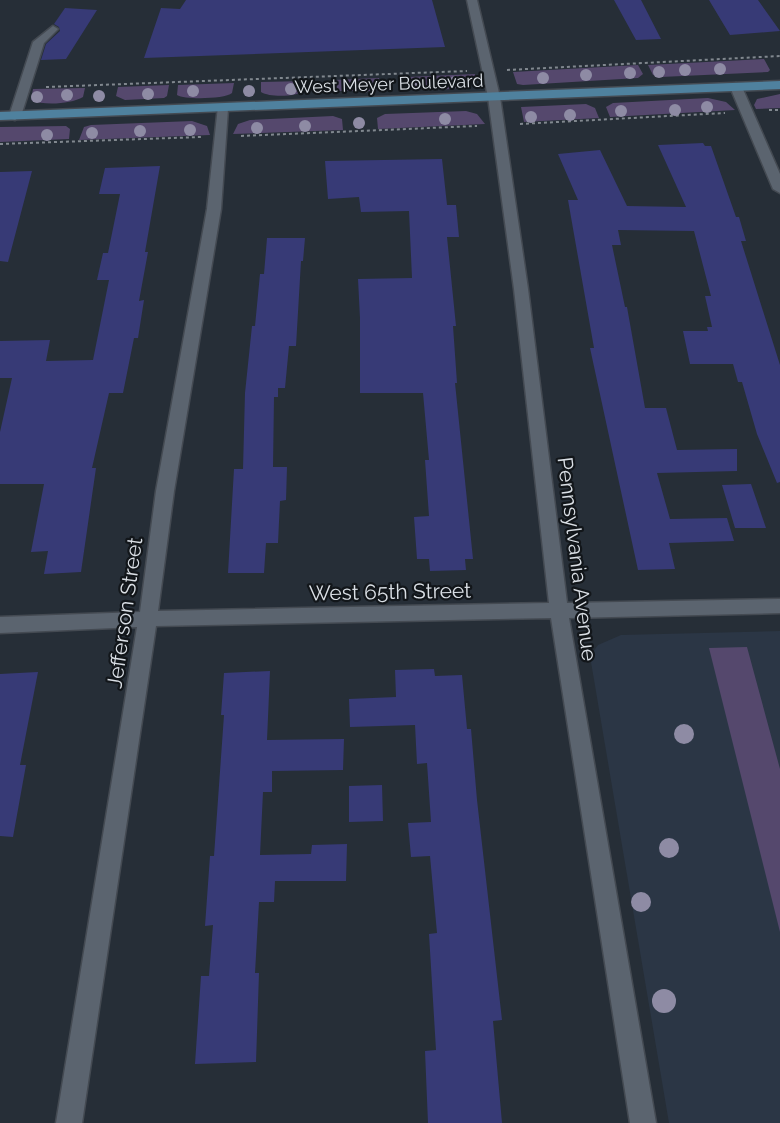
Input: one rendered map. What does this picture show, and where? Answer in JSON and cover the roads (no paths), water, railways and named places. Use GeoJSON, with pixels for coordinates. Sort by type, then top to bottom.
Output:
{"type":"FeatureCollection","features":[{"type":"Feature","properties":{"kind":"main road","name":"West Meyer Boulevard"},"geometry":{"type":"LineString","coordinates":[[0,116],[222,109],[780,85]]}},
{"type":"Feature","properties":{"kind":"street","name":"Pennsylvania Avenue"},"geometry":{"type":"LineString","coordinates":[[472,0],[494,97],[521,289],[559,611],[643,1123]]}},
{"type":"Feature","properties":{"kind":"street"},"geometry":{"type":"LineString","coordinates":[[15,116],[39,42],[53,29]]}},
{"type":"Feature","properties":{"kind":"street"},"geometry":{"type":"LineString","coordinates":[[736,87],[780,189]]}},
{"type":"Feature","properties":{"kind":"street","name":"Jefferson Street"},"geometry":{"type":"LineString","coordinates":[[69,1123],[148,619],[165,491],[214,209],[222,109]]}},
{"type":"Feature","properties":{"kind":"street","name":"West 65th Street"},"geometry":{"type":"LineString","coordinates":[[0,625],[148,619],[780,606]]}}]}
